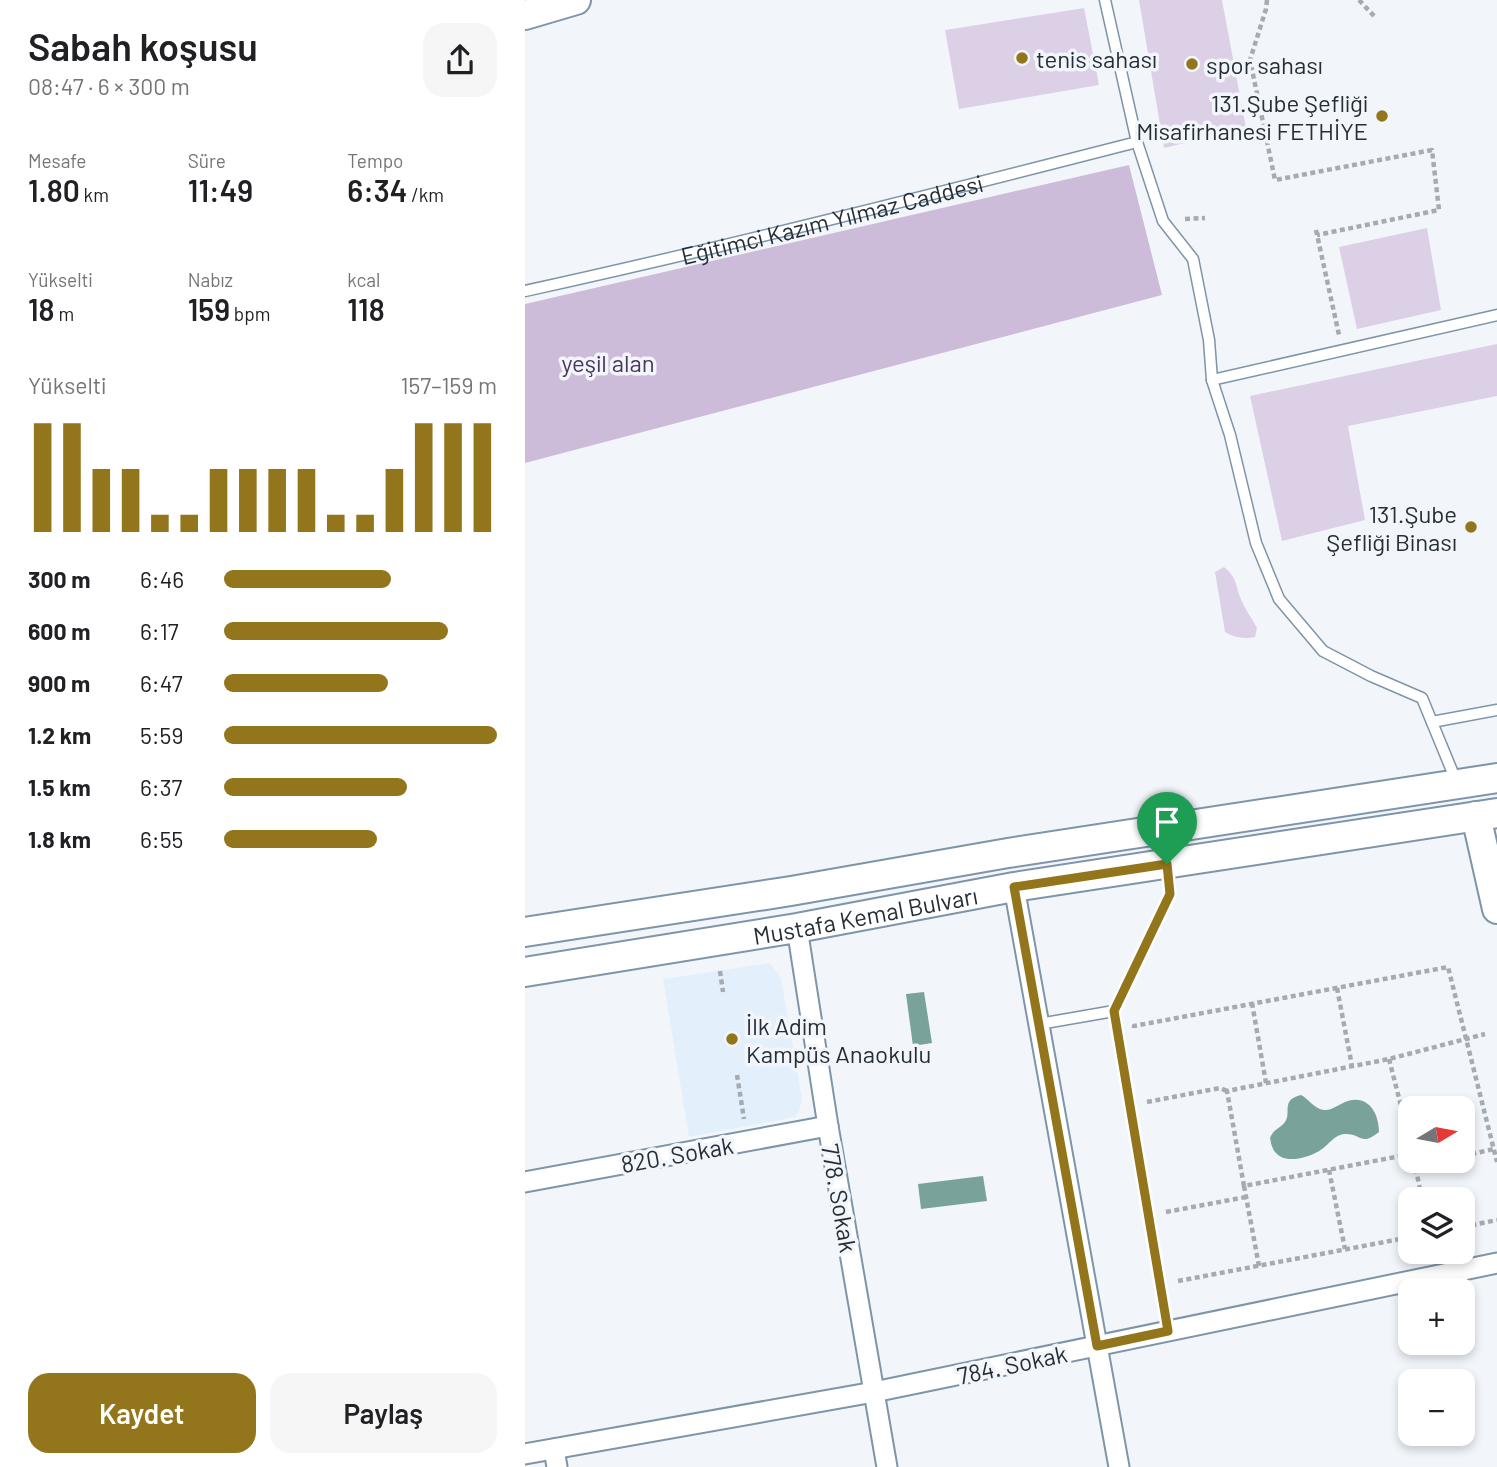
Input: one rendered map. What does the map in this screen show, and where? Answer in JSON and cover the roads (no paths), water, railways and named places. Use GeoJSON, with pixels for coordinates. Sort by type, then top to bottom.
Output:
{"type":"FeatureCollection","features":[{"type":"Feature","properties":{"kind":"main road"},"geometry":{"type":"LineString","coordinates":[[525,15],[576,0]]}},
{"type":"Feature","properties":{"kind":"main road","name":"Mustafa Kemal Bulvarı"},"geometry":{"type":"LineString","coordinates":[[525,932],[792,891],[1008,853],[1497,778]]}},
{"type":"Feature","properties":{"kind":"main road"},"geometry":{"type":"LineString","coordinates":[[1486,815],[1497,909]]}},
{"type":"Feature","properties":{"kind":"main road","name":"Mustafa Kemal Bulvarı"},"geometry":{"type":"LineString","coordinates":[[525,972],[797,929],[1014,887],[1486,815]]}},
{"type":"Feature","properties":{"kind":"street"},"geometry":{"type":"LineString","coordinates":[[1014,887],[1119,1467]]}},
{"type":"Feature","properties":{"kind":"street","name":"778. Sokak"},"geometry":{"type":"LineString","coordinates":[[797,929],[887,1467]]}},
{"type":"Feature","properties":{"kind":"street","name":"820. Sokak"},"geometry":{"type":"LineString","coordinates":[[525,1182],[828,1126]]}},
{"type":"Feature","properties":{"kind":"street","name":"784. Sokak"},"geometry":{"type":"LineString","coordinates":[[525,1454],[556,1458],[1497,1263]]}},
{"type":"Feature","properties":{"kind":"lane"},"geometry":{"type":"LineString","coordinates":[[1105,0],[1137,142],[1163,221],[1193,259],[1209,340],[1212,380],[1230,435],[1256,543],[1279,599],[1323,651],[1422,698],[1457,784]]}},
{"type":"Feature","properties":{"kind":"lane","name":"Eğitimci Kazım Yılmaz Caddesi"},"geometry":{"type":"LineString","coordinates":[[525,291],[798,228],[1137,142]]}},
{"type":"Feature","properties":{"kind":"lane"},"geometry":{"type":"LineString","coordinates":[[1212,380],[1497,315]]}},
{"type":"Feature","properties":{"kind":"lane"},"geometry":{"type":"LineString","coordinates":[[1432,722],[1497,710]]}},
{"type":"Feature","properties":{"kind":"lane"},"geometry":{"type":"LineString","coordinates":[[1167,864],[1170,894],[1114,1011],[1168,1331]]}},
{"type":"Feature","properties":{"kind":"lane"},"geometry":{"type":"LineString","coordinates":[[1039,1024],[1114,1011]]}},
{"type":"Feature","properties":{"kind":"place","name":"tenis sahası"},"geometry":{"type":"Point","coordinates":[1022,58]}},
{"type":"Feature","properties":{"kind":"place","name":"spor sahası"},"geometry":{"type":"Point","coordinates":[1192,64]}},
{"type":"Feature","properties":{"kind":"place","name":"131.Şube Şefliği Misafirhanesi FETHİYE"},"geometry":{"type":"Point","coordinates":[1382,116]}},
{"type":"Feature","properties":{"kind":"place","name":"131.Şube Şefliği Binası"},"geometry":{"type":"Point","coordinates":[1471,527]}},
{"type":"Feature","properties":{"kind":"place","name":"İlk Adim Kampüs Anaokulu"},"geometry":{"type":"Point","coordinates":[732,1039]}},
{"type":"Feature","properties":{"kind":"park label","name":"yeşil alan"},"geometry":{"type":"Point","coordinates":[608,362]}}]}
